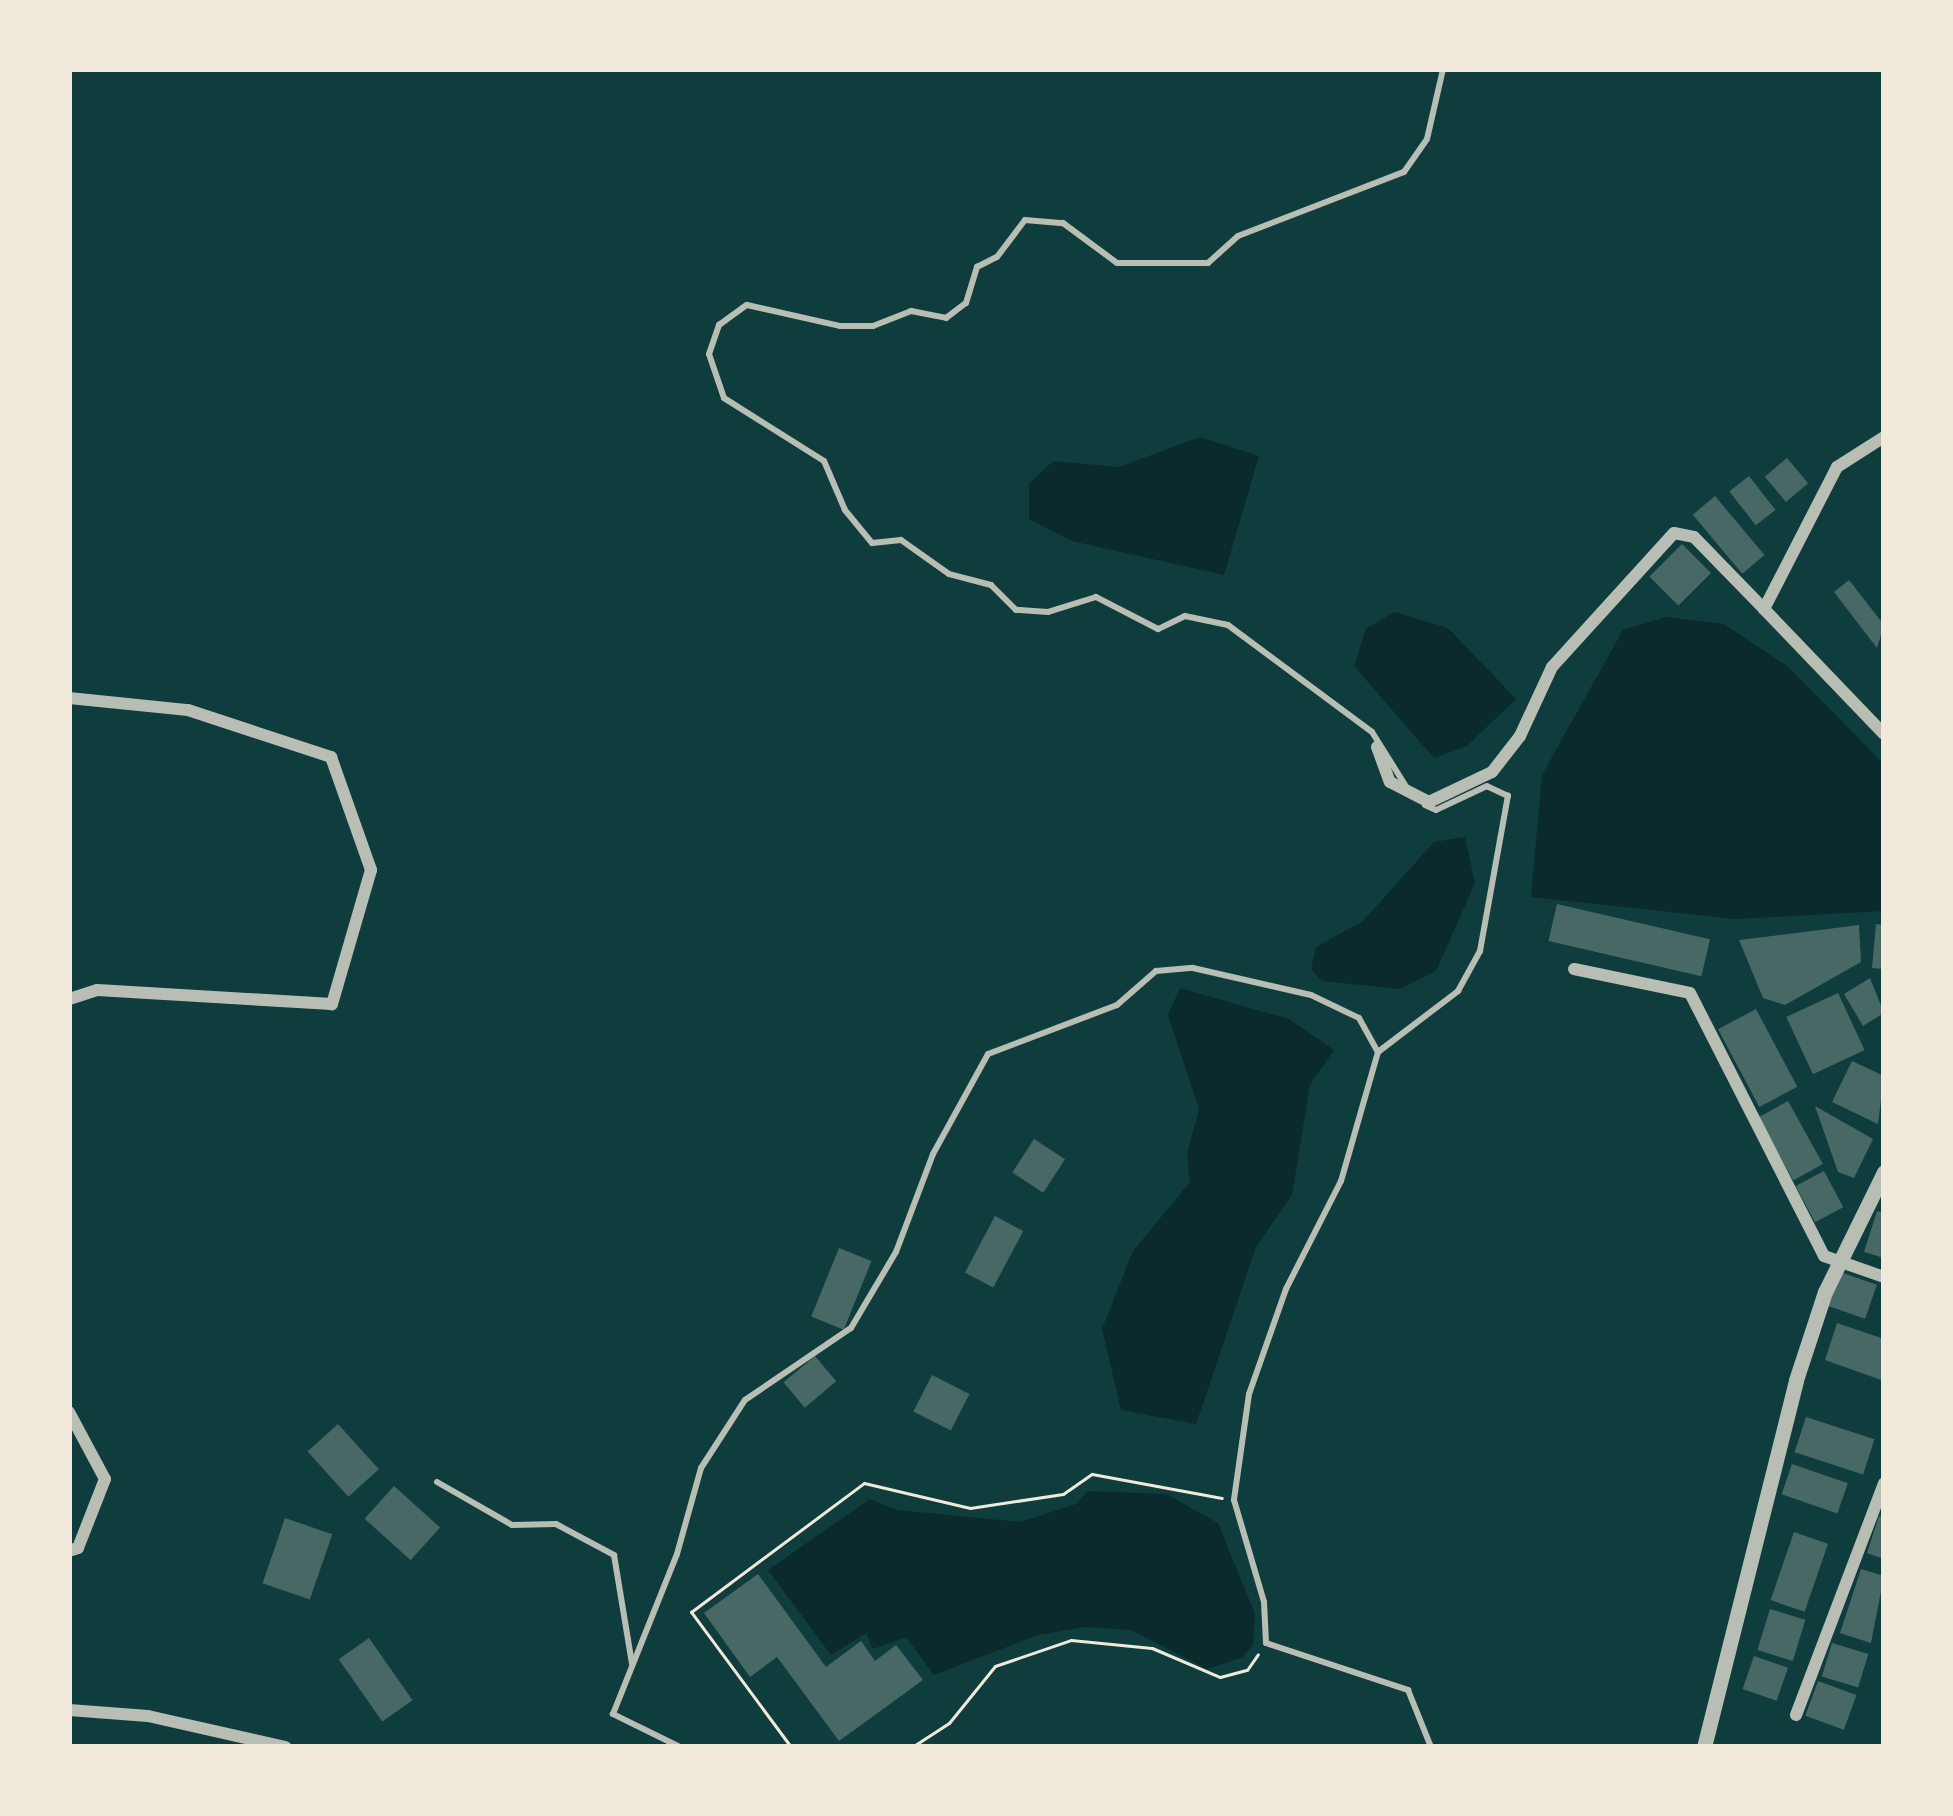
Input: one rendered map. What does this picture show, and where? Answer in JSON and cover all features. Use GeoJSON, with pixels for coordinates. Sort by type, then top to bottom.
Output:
{"type":"FeatureCollection","features":[{"type":"Feature","properties":{"kind":"street"},"geometry":{"type":"LineString","coordinates":[[1764,609],[1837,467],[1884,437]]}},
{"type":"Feature","properties":{"kind":"street"},"geometry":{"type":"LineString","coordinates":[[1377,747],[1390,782],[1430,802],[1492,772],[1520,736],[1552,668],[1674,533],[1694,536],[1884,734]]}},
{"type":"Feature","properties":{"kind":"street"},"geometry":{"type":"LineString","coordinates":[[69,698],[188,710],[331,757],[371,870],[332,1004],[97,990],[69,998]]}},
{"type":"Feature","properties":{"kind":"street"},"geometry":{"type":"LineString","coordinates":[[1574,969],[1690,993],[1824,1256],[1884,1277]]}},
{"type":"Feature","properties":{"kind":"street"},"geometry":{"type":"LineString","coordinates":[[1705,1747],[1796,1380],[1840,1262],[1884,1172]]}},
{"type":"Feature","properties":{"kind":"street"},"geometry":{"type":"LineString","coordinates":[[69,1412],[105,1479],[78,1548],[69,1551]]}},
{"type":"Feature","properties":{"kind":"street"},"geometry":{"type":"LineString","coordinates":[[1796,1714],[1884,1483]]}},
{"type":"Feature","properties":{"kind":"street"},"geometry":{"type":"LineString","coordinates":[[69,1710],[148,1716],[286,1747]]}},
{"type":"Feature","properties":{"kind":"lane"},"geometry":{"type":"LineString","coordinates":[[1431,1747],[1408,1690],[1266,1643],[1264,1602],[1234,1500],[1249,1394],[1286,1289],[1341,1181],[1378,1052],[1458,991],[1480,951],[1508,796],[1486,786],[1436,811],[1409,792],[1372,732],[1228,626],[1185,616],[1157,629],[1096,597],[1048,612],[1016,610],[991,585],[949,574],[901,540],[872,543],[844,510],[824,460],[724,398],[709,354],[719,325],[747,304],[840,326],[873,326],[911,311],[946,318],[966,303],[977,267],[997,256],[1024,220],[1063,223],[1117,263],[1208,262],[1238,236],[1405,172],[1426,139],[1443,69]]}},
{"type":"Feature","properties":{"kind":"lane"},"geometry":{"type":"LineString","coordinates":[[680,1747],[614,1714],[701,1468],[745,1400],[851,1328],[896,1252],[933,1154],[988,1054],[1117,1004],[1156,971],[1193,968],[1311,995],[1359,1018],[1378,1052]]}},
{"type":"Feature","properties":{"kind":"lane"},"geometry":{"type":"LineString","coordinates":[[437,1482],[512,1525],[556,1524],[614,1555],[632,1667]]}},
{"type":"Feature","properties":{"kind":"path"},"geometry":{"type":"LineString","coordinates":[[791,1747],[691,1612],[864,1484],[970,1508],[1063,1494],[1092,1474],[1234,1500]]}},
{"type":"Feature","properties":{"kind":"path"},"geometry":{"type":"LineString","coordinates":[[912,1747],[949,1723],[995,1666],[1071,1640],[1152,1648],[1220,1677],[1247,1670],[1266,1643]]}},
{"type":"Feature","properties":{"kind":"water"},"geometry":{"type":"Polygon","coordinates":[[[1200,437],[1259,456],[1224,575],[1072,541],[1029,519],[1029,484],[1053,461],[1119,467],[1200,437]]]}},
{"type":"Feature","properties":{"kind":"water"},"geometry":{"type":"Polygon","coordinates":[[[1394,612],[1448,628],[1516,699],[1467,746],[1434,758],[1354,666],[1366,629],[1394,612]]]}},
{"type":"Feature","properties":{"kind":"water"},"geometry":{"type":"Polygon","coordinates":[[[1666,617],[1724,624],[1787,666],[1884,764],[1884,911],[1735,919],[1531,897],[1542,775],[1623,630],[1666,617]]]}},
{"type":"Feature","properties":{"kind":"water"},"geometry":{"type":"Polygon","coordinates":[[[1465,837],[1475,883],[1436,971],[1400,989],[1322,981],[1311,969],[1316,947],[1363,921],[1434,842],[1465,837]]]}},
{"type":"Feature","properties":{"kind":"water"},"geometry":{"type":"Polygon","coordinates":[[[1180,988],[1289,1019],[1334,1050],[1310,1085],[1292,1195],[1256,1247],[1196,1424],[1121,1410],[1102,1329],[1133,1251],[1190,1182],[1187,1154],[1199,1109],[1168,1015],[1180,988]]]}},
{"type":"Feature","properties":{"kind":"water"},"geometry":{"type":"Polygon","coordinates":[[[1088,1491],[1166,1494],[1218,1523],[1255,1614],[1253,1644],[1243,1657],[1207,1669],[1131,1630],[1084,1627],[1038,1635],[934,1675],[906,1637],[873,1649],[866,1633],[831,1655],[768,1570],[870,1499],[897,1510],[1020,1522],[1076,1504],[1088,1491]]]}},
{"type":"Feature","properties":{"kind":"building"},"geometry":{"type":"Polygon","coordinates":[[[1787,458],[1808,483],[1786,502],[1765,477],[1787,458]]]}},
{"type":"Feature","properties":{"kind":"building"},"geometry":{"type":"Polygon","coordinates":[[[1749,476],[1775,510],[1756,525],[1729,491],[1749,476]]]}},
{"type":"Feature","properties":{"kind":"building"},"geometry":{"type":"Polygon","coordinates":[[[1715,496],[1764,555],[1742,574],[1693,515],[1715,496]]]}},
{"type":"Feature","properties":{"kind":"building"},"geometry":{"type":"Polygon","coordinates":[[[1682,544],[1711,573],[1678,606],[1649,577],[1682,544]]]}},
{"type":"Feature","properties":{"kind":"building"},"geometry":{"type":"Polygon","coordinates":[[[1849,580],[1884,625],[1877,648],[1834,592],[1849,580]]]}},
{"type":"Feature","properties":{"kind":"building"},"geometry":{"type":"Polygon","coordinates":[[[1557,904],[1710,939],[1701,976],[1548,941],[1557,904]]]}},
{"type":"Feature","properties":{"kind":"building"},"geometry":{"type":"Polygon","coordinates":[[[1876,924],[1884,925],[1884,969],[1872,968],[1876,924]]]}},
{"type":"Feature","properties":{"kind":"building"},"geometry":{"type":"Polygon","coordinates":[[[1859,925],[1861,962],[1785,1005],[1763,998],[1739,940],[1859,925]]]}},
{"type":"Feature","properties":{"kind":"building"},"geometry":{"type":"Polygon","coordinates":[[[1870,978],[1884,1013],[1863,1026],[1844,994],[1870,978]]]}},
{"type":"Feature","properties":{"kind":"building"},"geometry":{"type":"Polygon","coordinates":[[[1838,993],[1865,1050],[1813,1074],[1786,1017],[1838,993]]]}},
{"type":"Feature","properties":{"kind":"building"},"geometry":{"type":"Polygon","coordinates":[[[1756,1009],[1797,1087],[1759,1107],[1718,1029],[1756,1009]]]}},
{"type":"Feature","properties":{"kind":"building"},"geometry":{"type":"Polygon","coordinates":[[[1852,1061],[1884,1076],[1878,1124],[1832,1102],[1852,1061]]]}},
{"type":"Feature","properties":{"kind":"building"},"geometry":{"type":"Polygon","coordinates":[[[1788,1101],[1823,1164],[1793,1180],[1758,1117],[1788,1101]]]}},
{"type":"Feature","properties":{"kind":"building"},"geometry":{"type":"Polygon","coordinates":[[[1815,1106],[1873,1139],[1854,1178],[1838,1172],[1815,1106]]]}},
{"type":"Feature","properties":{"kind":"building"},"geometry":{"type":"Polygon","coordinates":[[[1034,1139],[1065,1159],[1043,1193],[1012,1173],[1034,1139]]]}},
{"type":"Feature","properties":{"kind":"building"},"geometry":{"type":"Polygon","coordinates":[[[1824,1171],[1843,1207],[1815,1222],[1796,1186],[1824,1171]]]}},
{"type":"Feature","properties":{"kind":"building"},"geometry":{"type":"Polygon","coordinates":[[[1877,1211],[1884,1213],[1884,1258],[1864,1252],[1877,1211]]]}},
{"type":"Feature","properties":{"kind":"building"},"geometry":{"type":"Polygon","coordinates":[[[995,1216],[1023,1231],[993,1288],[965,1273],[995,1216]]]}},
{"type":"Feature","properties":{"kind":"building"},"geometry":{"type":"Polygon","coordinates":[[[839,1248],[871,1261],[844,1330],[811,1317],[839,1248]]]}},
{"type":"Feature","properties":{"kind":"building"},"geometry":{"type":"Polygon","coordinates":[[[1840,1272],[1877,1285],[1865,1319],[1828,1306],[1840,1272]]]}},
{"type":"Feature","properties":{"kind":"building"},"geometry":{"type":"Polygon","coordinates":[[[1837,1323],[1884,1339],[1884,1381],[1825,1360],[1837,1323]]]}},
{"type":"Feature","properties":{"kind":"building"},"geometry":{"type":"Polygon","coordinates":[[[815,1356],[836,1381],[805,1408],[784,1382],[815,1356]]]}},
{"type":"Feature","properties":{"kind":"building"},"geometry":{"type":"Polygon","coordinates":[[[932,1375],[969,1394],[951,1431],[913,1412],[932,1375]]]}},
{"type":"Feature","properties":{"kind":"building"},"geometry":{"type":"Polygon","coordinates":[[[1806,1417],[1874,1439],[1863,1474],[1795,1452],[1806,1417]]]}},
{"type":"Feature","properties":{"kind":"building"},"geometry":{"type":"Polygon","coordinates":[[[338,1424],[379,1469],[348,1497],[308,1451],[338,1424]]]}},
{"type":"Feature","properties":{"kind":"building"},"geometry":{"type":"Polygon","coordinates":[[[1792,1464],[1848,1483],[1837,1513],[1782,1494],[1792,1464]]]}},
{"type":"Feature","properties":{"kind":"building"},"geometry":{"type":"Polygon","coordinates":[[[394,1486],[440,1527],[411,1560],[365,1519],[394,1486]]]}},
{"type":"Feature","properties":{"kind":"building"},"geometry":{"type":"Polygon","coordinates":[[[1879,1516],[1884,1517],[1884,1559],[1867,1553],[1879,1516]]]}},
{"type":"Feature","properties":{"kind":"building"},"geometry":{"type":"Polygon","coordinates":[[[285,1518],[332,1534],[310,1600],[263,1583],[285,1518]]]}},
{"type":"Feature","properties":{"kind":"building"},"geometry":{"type":"Polygon","coordinates":[[[1794,1532],[1828,1544],[1805,1612],[1771,1600],[1794,1532]]]}},
{"type":"Feature","properties":{"kind":"building"},"geometry":{"type":"Polygon","coordinates":[[[1861,1569],[1884,1576],[1871,1643],[1840,1633],[1861,1569]]]}},
{"type":"Feature","properties":{"kind":"building"},"geometry":{"type":"Polygon","coordinates":[[[758,1574],[826,1667],[861,1641],[875,1661],[896,1645],[923,1680],[839,1741],[777,1657],[750,1677],[704,1613],[758,1574]]]}},
{"type":"Feature","properties":{"kind":"building"},"geometry":{"type":"Polygon","coordinates":[[[1770,1609],[1805,1620],[1793,1661],[1757,1650],[1770,1609]]]}},
{"type":"Feature","properties":{"kind":"building"},"geometry":{"type":"Polygon","coordinates":[[[369,1638],[413,1700],[382,1721],[339,1659],[369,1638]]]}},
{"type":"Feature","properties":{"kind":"building"},"geometry":{"type":"Polygon","coordinates":[[[1832,1643],[1868,1654],[1858,1688],[1822,1676],[1832,1643]]]}},
{"type":"Feature","properties":{"kind":"building"},"geometry":{"type":"Polygon","coordinates":[[[1754,1656],[1788,1668],[1777,1701],[1743,1689],[1754,1656]]]}},
{"type":"Feature","properties":{"kind":"building"},"geometry":{"type":"Polygon","coordinates":[[[1818,1681],[1857,1695],[1844,1730],[1805,1716],[1818,1681]]]}}]}
